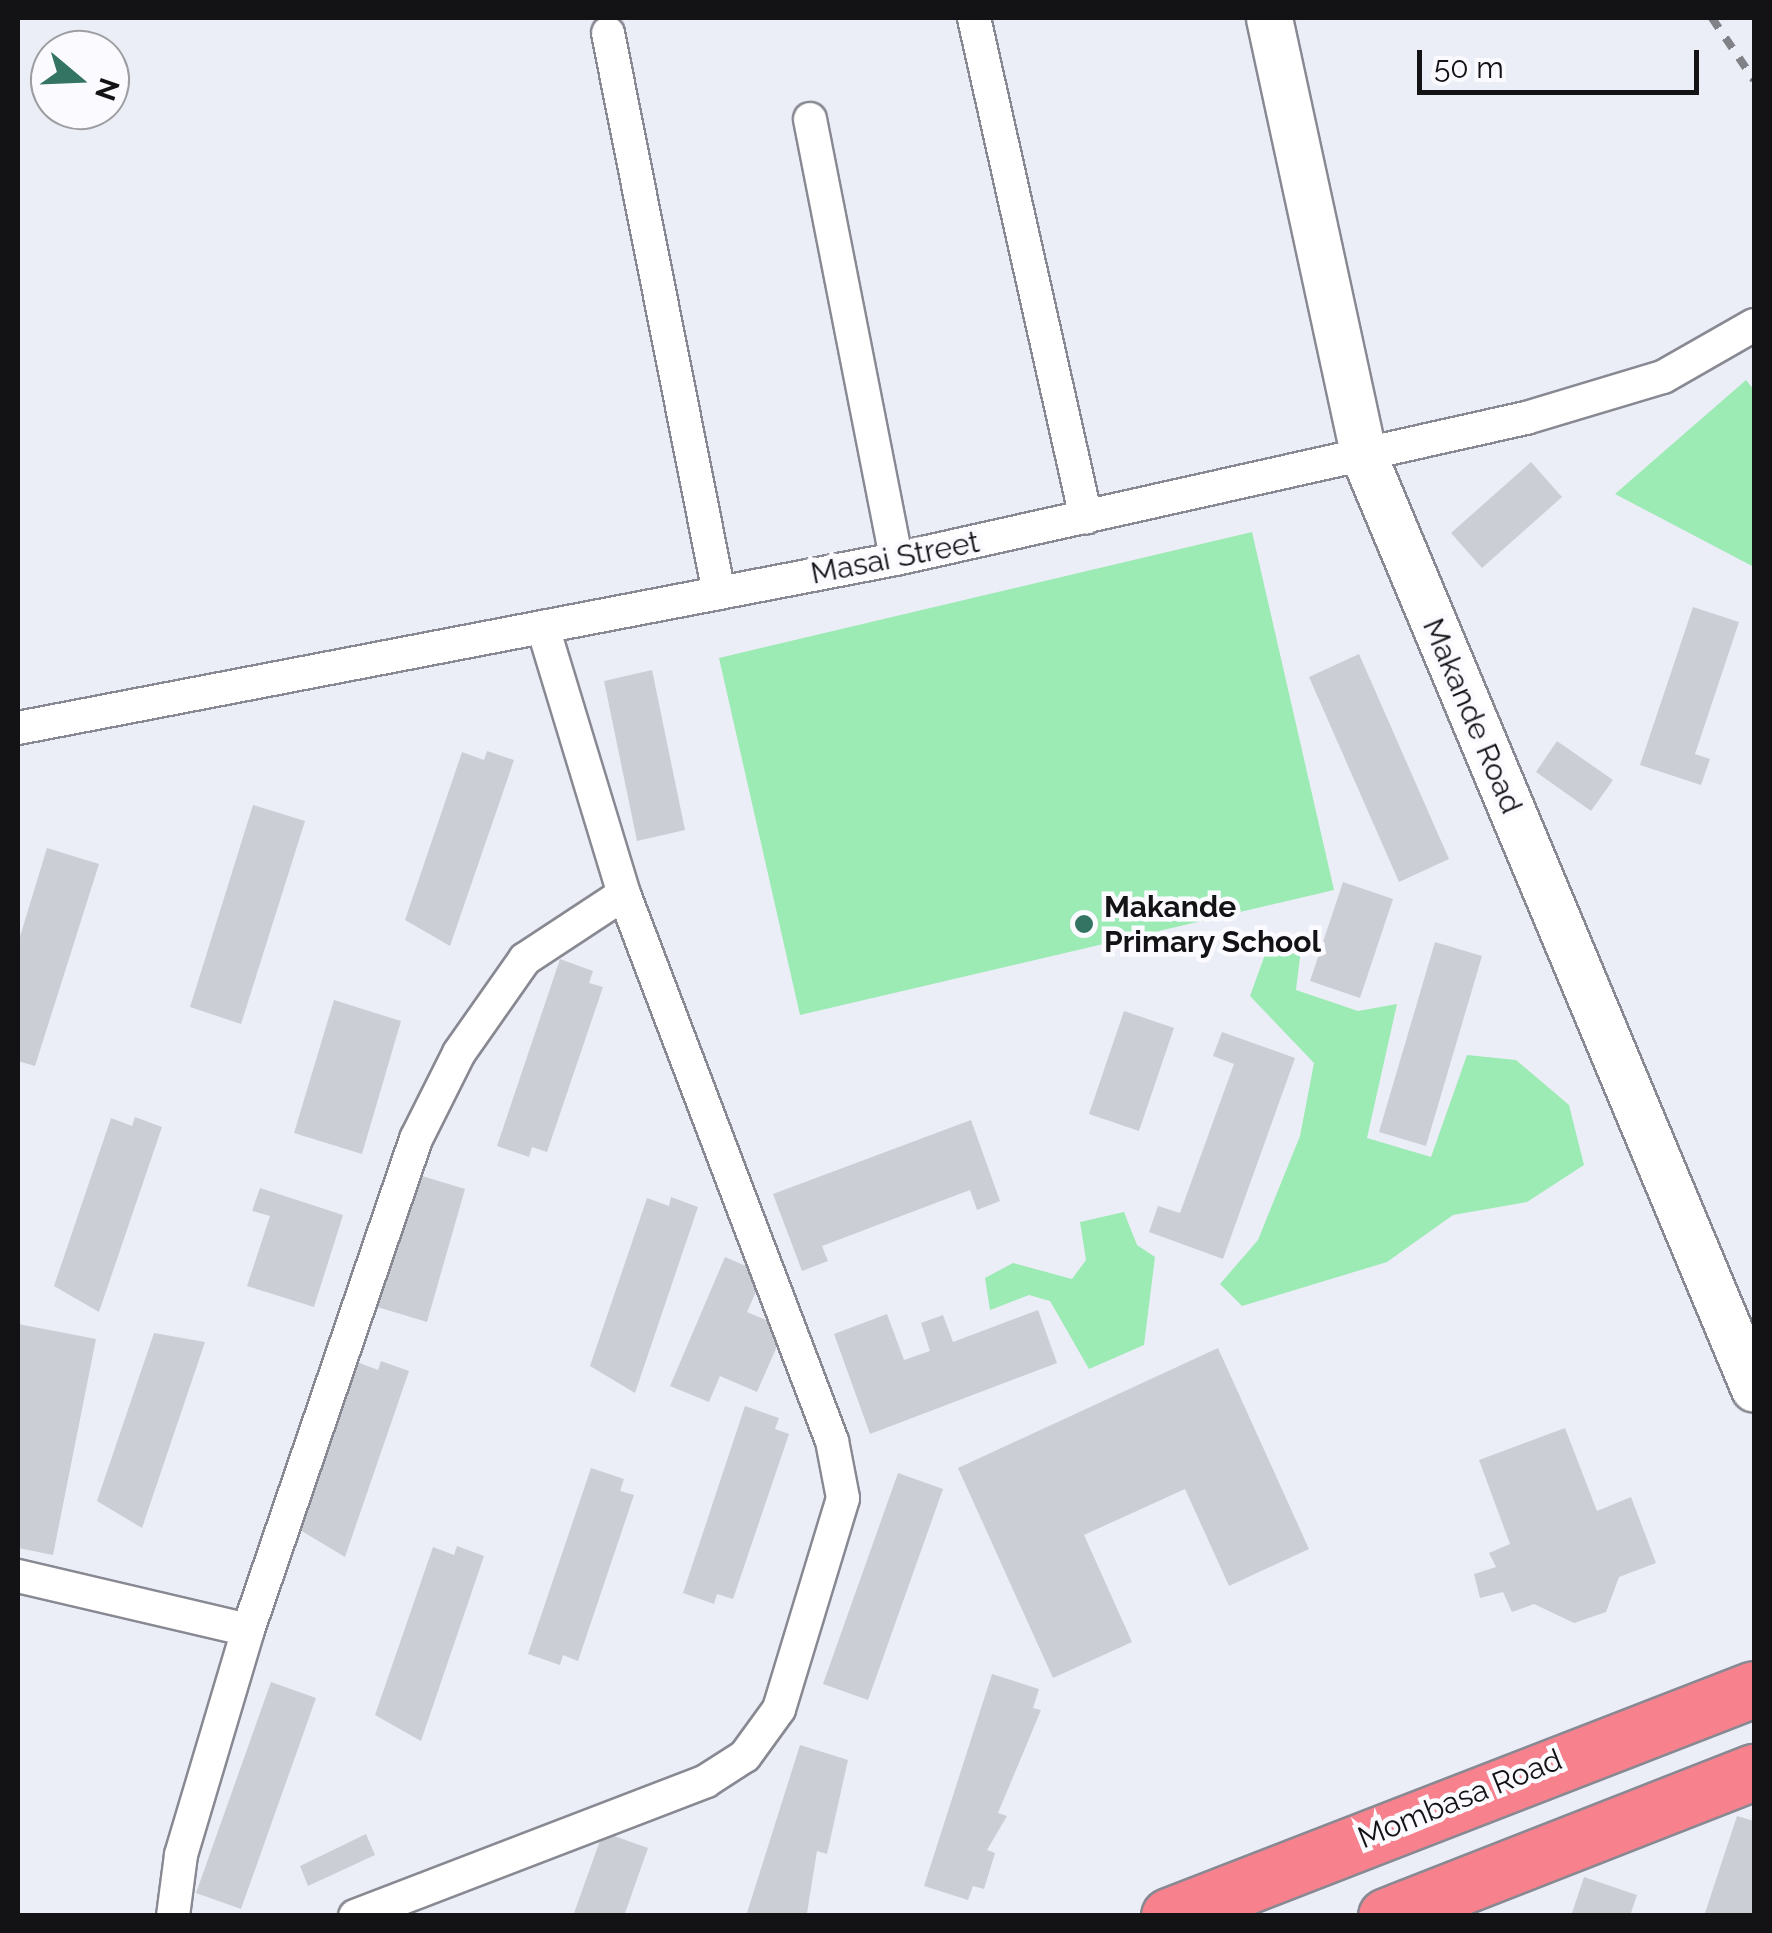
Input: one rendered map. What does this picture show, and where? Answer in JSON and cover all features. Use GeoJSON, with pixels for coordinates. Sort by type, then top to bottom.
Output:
{"type":"FeatureCollection","features":[{"type":"Feature","properties":{"kind":"highway","name":"Mombasa Road"},"geometry":{"type":"LineString","coordinates":[[1169,1916],[1745,1685]]}},
{"type":"Feature","properties":{"kind":"highway"},"geometry":{"type":"LineString","coordinates":[[1386,1916],[1754,1772]]}},
{"type":"Feature","properties":{"kind":"main road","name":"Makande Road"},"geometry":{"type":"LineString","coordinates":[[1269,18],[1363,454],[1754,1389]]}},
{"type":"Feature","properties":{"kind":"street"},"geometry":{"type":"LineString","coordinates":[[974,18],[1086,518]]}},
{"type":"Feature","properties":{"kind":"street"},"geometry":{"type":"LineString","coordinates":[[608,33],[719,593]]}},
{"type":"Feature","properties":{"kind":"street"},"geometry":{"type":"LineString","coordinates":[[810,119],[896,559]]}},
{"type":"Feature","properties":{"kind":"street","name":"Masai Street"},"geometry":{"type":"LineString","coordinates":[[18,728],[896,559],[1363,454],[1662,377],[1754,325]]}},
{"type":"Feature","properties":{"kind":"street"},"geometry":{"type":"LineString","coordinates":[[355,1916],[706,1781],[745,1756],[779,1709],[842,1498],[832,1441],[624,894],[543,627]]}},
{"type":"Feature","properties":{"kind":"street"},"geometry":{"type":"LineString","coordinates":[[173,1916],[181,1856],[248,1630],[416,1139],[459,1053],[525,958],[624,894]]}},
{"type":"Feature","properties":{"kind":"street"},"geometry":{"type":"LineString","coordinates":[[18,1576],[248,1630]]}},
{"type":"Feature","properties":{"kind":"green space"},"geometry":{"type":"Polygon","coordinates":[[[1746,380],[1754,390],[1754,567],[1615,494],[1746,380]]]}},
{"type":"Feature","properties":{"kind":"green space"},"geometry":{"type":"Polygon","coordinates":[[[1252,532],[1334,890],[800,1015],[719,658],[1252,532]]]}},
{"type":"Feature","properties":{"kind":"green space"},"geometry":{"type":"Polygon","coordinates":[[[1271,938],[1302,941],[1296,990],[1358,1011],[1397,1004],[1367,1138],[1431,1157],[1467,1055],[1516,1060],[1569,1105],[1584,1165],[1527,1202],[1453,1215],[1387,1262],[1242,1306],[1220,1284],[1258,1240],[1300,1136],[1314,1063],[1250,996],[1271,938]]]}},
{"type":"Feature","properties":{"kind":"green space"},"geometry":{"type":"Polygon","coordinates":[[[1124,1212],[1137,1245],[1155,1257],[1144,1345],[1089,1369],[1050,1301],[1029,1295],[990,1310],[985,1278],[1013,1263],[1072,1279],[1086,1260],[1080,1222],[1124,1212]]]}},
{"type":"Feature","properties":{"kind":"building"},"geometry":{"type":"Polygon","coordinates":[[[1531,462],[1562,497],[1482,568],[1451,533],[1531,462]]]}},
{"type":"Feature","properties":{"kind":"building"},"geometry":{"type":"Polygon","coordinates":[[[1693,607],[1739,622],[1695,754],[1710,759],[1701,785],[1640,765],[1693,607]]]}},
{"type":"Feature","properties":{"kind":"building"},"geometry":{"type":"Polygon","coordinates":[[[1359,654],[1449,859],[1399,882],[1309,677],[1359,654]]]}},
{"type":"Feature","properties":{"kind":"building"},"geometry":{"type":"Polygon","coordinates":[[[652,670],[685,830],[637,841],[604,681],[652,670]]]}},
{"type":"Feature","properties":{"kind":"building"},"geometry":{"type":"Polygon","coordinates":[[[1557,741],[1613,780],[1591,811],[1536,772],[1557,741]]]}},
{"type":"Feature","properties":{"kind":"building"},"geometry":{"type":"Polygon","coordinates":[[[487,751],[514,760],[450,946],[405,920],[462,752],[484,760],[487,751]]]}},
{"type":"Feature","properties":{"kind":"building"},"geometry":{"type":"Polygon","coordinates":[[[253,805],[305,821],[241,1024],[190,1007],[253,805]]]}},
{"type":"Feature","properties":{"kind":"building"},"geometry":{"type":"Polygon","coordinates":[[[47,848],[99,864],[35,1066],[18,1061],[18,943],[47,848]]]}},
{"type":"Feature","properties":{"kind":"building"},"geometry":{"type":"Polygon","coordinates":[[[1343,882],[1393,899],[1360,998],[1310,981],[1343,882]]]}},
{"type":"Feature","properties":{"kind":"building"},"geometry":{"type":"Polygon","coordinates":[[[1435,942],[1482,956],[1426,1146],[1379,1132],[1435,942]]]}},
{"type":"Feature","properties":{"kind":"building"},"geometry":{"type":"Polygon","coordinates":[[[560,959],[593,971],[589,983],[603,987],[547,1152],[532,1147],[529,1157],[497,1146],[560,959]]]}},
{"type":"Feature","properties":{"kind":"building"},"geometry":{"type":"Polygon","coordinates":[[[334,1000],[401,1021],[362,1154],[294,1133],[334,1000]]]}},
{"type":"Feature","properties":{"kind":"building"},"geometry":{"type":"Polygon","coordinates":[[[1124,1011],[1174,1028],[1139,1131],[1089,1114],[1124,1011]]]}},
{"type":"Feature","properties":{"kind":"building"},"geometry":{"type":"Polygon","coordinates":[[[1222,1032],[1295,1058],[1223,1259],[1149,1232],[1158,1206],[1180,1213],[1234,1064],[1213,1056],[1222,1032]]]}},
{"type":"Feature","properties":{"kind":"building"},"geometry":{"type":"Polygon","coordinates":[[[135,1117],[162,1127],[99,1312],[54,1286],[111,1118],[132,1126],[135,1117]]]}},
{"type":"Feature","properties":{"kind":"building"},"geometry":{"type":"Polygon","coordinates":[[[971,1120],[1000,1201],[977,1210],[970,1190],[822,1246],[828,1261],[802,1271],[773,1194],[971,1120]]]}},
{"type":"Feature","properties":{"kind":"building"},"geometry":{"type":"Polygon","coordinates":[[[412,1173],[465,1189],[427,1322],[374,1306],[412,1173]]]}},
{"type":"Feature","properties":{"kind":"building"},"geometry":{"type":"Polygon","coordinates":[[[260,1188],[343,1215],[314,1307],[247,1286],[270,1216],[252,1211],[260,1188]]]}},
{"type":"Feature","properties":{"kind":"building"},"geometry":{"type":"Polygon","coordinates":[[[671,1197],[698,1207],[635,1393],[590,1366],[647,1198],[669,1206],[671,1197]]]}},
{"type":"Feature","properties":{"kind":"building"},"geometry":{"type":"Polygon","coordinates":[[[725,1257],[764,1274],[747,1312],[785,1328],[757,1392],[720,1376],[709,1402],[670,1386],[725,1257]]]}},
{"type":"Feature","properties":{"kind":"building"},"geometry":{"type":"Polygon","coordinates":[[[1038,1310],[1057,1363],[870,1434],[834,1334],[887,1314],[904,1360],[930,1351],[921,1323],[943,1315],[953,1342],[1038,1310]]]}},
{"type":"Feature","properties":{"kind":"building"},"geometry":{"type":"Polygon","coordinates":[[[18,1324],[96,1339],[53,1555],[18,1548],[18,1324]]]}},
{"type":"Feature","properties":{"kind":"building"},"geometry":{"type":"Polygon","coordinates":[[[154,1333],[205,1342],[142,1528],[97,1501],[154,1333]]]}},
{"type":"Feature","properties":{"kind":"building"},"geometry":{"type":"Polygon","coordinates":[[[1218,1348],[1309,1549],[1229,1586],[1185,1489],[1084,1535],[1132,1642],[1053,1678],[958,1468],[1218,1348]]]}},
{"type":"Feature","properties":{"kind":"building"},"geometry":{"type":"Polygon","coordinates":[[[381,1361],[409,1371],[345,1557],[300,1530],[357,1362],[378,1370],[381,1361]]]}},
{"type":"Feature","properties":{"kind":"building"},"geometry":{"type":"Polygon","coordinates":[[[745,1406],[779,1418],[775,1429],[789,1434],[733,1599],[717,1594],[714,1604],[683,1593],[745,1406]]]}},
{"type":"Feature","properties":{"kind":"building"},"geometry":{"type":"Polygon","coordinates":[[[1565,1428],[1597,1511],[1631,1497],[1656,1563],[1619,1577],[1606,1612],[1574,1623],[1534,1604],[1512,1612],[1503,1592],[1480,1598],[1474,1574],[1496,1567],[1489,1553],[1510,1544],[1479,1460],[1565,1428]]]}},
{"type":"Feature","properties":{"kind":"building"},"geometry":{"type":"Polygon","coordinates":[[[591,1468],[624,1479],[620,1491],[634,1495],[578,1661],[563,1655],[560,1665],[528,1654],[591,1468]]]}},
{"type":"Feature","properties":{"kind":"building"},"geometry":{"type":"Polygon","coordinates":[[[898,1473],[943,1489],[868,1700],[823,1684],[898,1473]]]}},
{"type":"Feature","properties":{"kind":"building"},"geometry":{"type":"Polygon","coordinates":[[[457,1546],[484,1556],[421,1741],[375,1715],[433,1547],[454,1555],[457,1546]]]}},
{"type":"Feature","properties":{"kind":"building"},"geometry":{"type":"Polygon","coordinates":[[[992,1674],[1039,1689],[1033,1708],[1041,1710],[998,1813],[1007,1816],[987,1850],[995,1853],[984,1889],[973,1886],[968,1900],[924,1886],[992,1674]]]}},
{"type":"Feature","properties":{"kind":"building"},"geometry":{"type":"Polygon","coordinates":[[[271,1682],[316,1698],[241,1909],[196,1893],[271,1682]]]}},
{"type":"Feature","properties":{"kind":"building"},"geometry":{"type":"Polygon","coordinates":[[[800,1745],[848,1760],[827,1854],[817,1851],[807,1913],[746,1916],[800,1745]]]}},
{"type":"Feature","properties":{"kind":"building"},"geometry":{"type":"Polygon","coordinates":[[[1737,1816],[1754,1821],[1754,1913],[1704,1916],[1737,1816]]]}},
{"type":"Feature","properties":{"kind":"building"},"geometry":{"type":"Polygon","coordinates":[[[603,1832],[648,1848],[624,1916],[573,1916],[603,1832]]]}},
{"type":"Feature","properties":{"kind":"building"},"geometry":{"type":"Polygon","coordinates":[[[366,1834],[375,1855],[308,1886],[300,1866],[366,1834]]]}},
{"type":"Feature","properties":{"kind":"building"},"geometry":{"type":"Polygon","coordinates":[[[1584,1877],[1637,1895],[1630,1916],[1571,1916],[1584,1877]]]}},
{"type":"Feature","properties":{"kind":"railway"},"geometry":{"type":"LineString","coordinates":[[1712,18],[1754,80]]}},
{"type":"Feature","properties":{"kind":"place","name":"Makande Primary School"},"geometry":{"type":"Point","coordinates":[1084,924]}}]}
